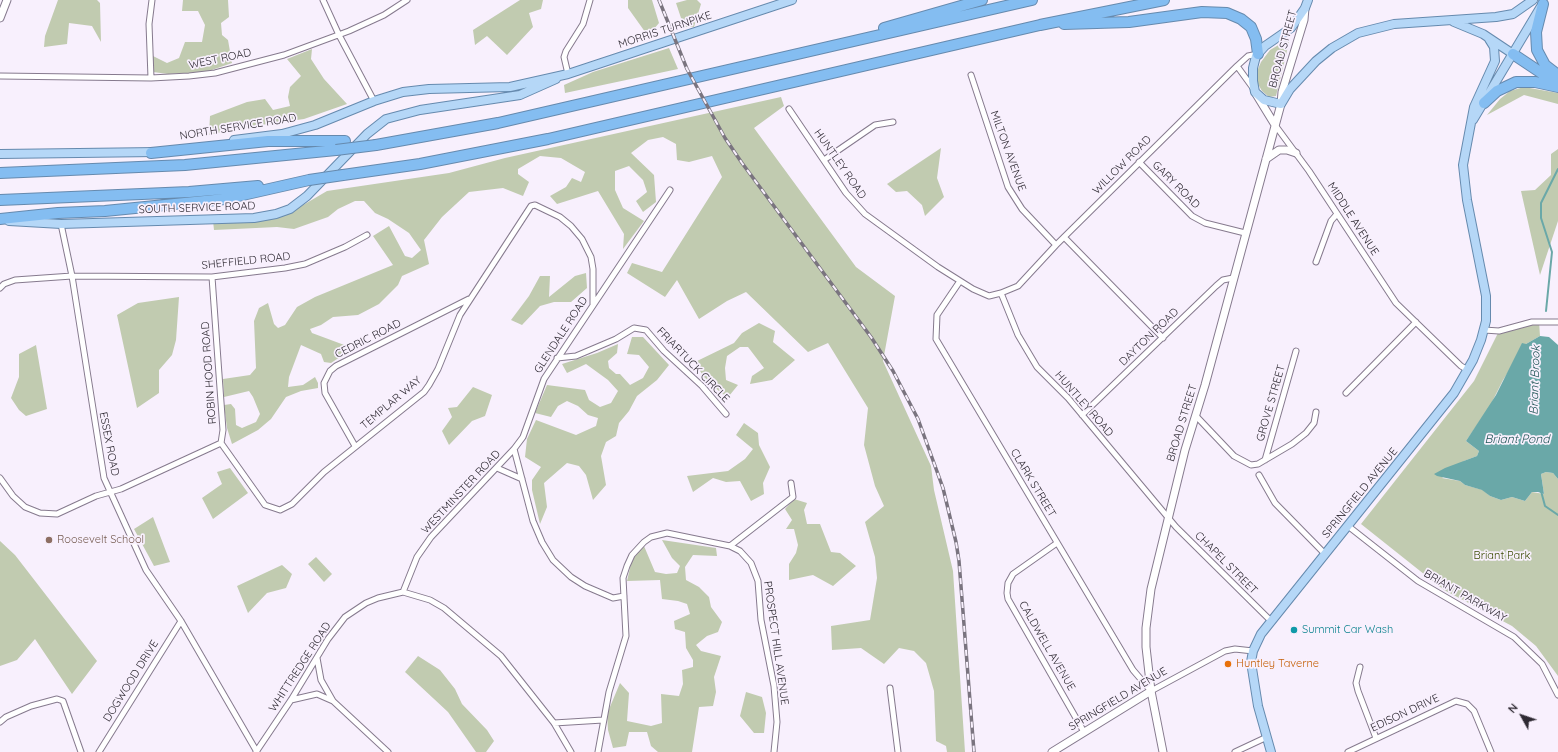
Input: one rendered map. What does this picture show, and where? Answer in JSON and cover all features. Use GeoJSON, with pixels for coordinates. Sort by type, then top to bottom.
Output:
{"type":"FeatureCollection","features":[{"type":"Feature","properties":{"kind":"highway"},"geometry":{"type":"LineString","coordinates":[[758,64],[982,0]]}},
{"type":"Feature","properties":{"kind":"highway"},"geometry":{"type":"LineString","coordinates":[[0,173],[178,166],[336,150],[376,144],[498,123],[1032,0]]}},
{"type":"Feature","properties":{"kind":"highway"},"geometry":{"type":"LineString","coordinates":[[0,200],[189,192],[309,180],[420,164],[548,139],[1040,24],[1164,0]]}},
{"type":"Feature","properties":{"kind":"highway"},"geometry":{"type":"LineString","coordinates":[[1538,2],[1536,32],[1537,50],[1545,65],[1558,75]]}},
{"type":"Feature","properties":{"kind":"highway"},"geometry":{"type":"LineString","coordinates":[[1040,24],[1129,22],[1202,12],[1222,13],[1241,19],[1251,27],[1256,39],[1258,54]]}},
{"type":"Feature","properties":{"kind":"highway"},"geometry":{"type":"LineString","coordinates":[[1513,54],[1558,84]]}},
{"type":"Feature","properties":{"kind":"highway"},"geometry":{"type":"LineString","coordinates":[[1484,103],[1497,91],[1516,82],[1535,82],[1558,87]]}},
{"type":"Feature","properties":{"kind":"highway"},"geometry":{"type":"LineString","coordinates":[[151,152],[268,141],[345,141],[376,144]]}},
{"type":"Feature","properties":{"kind":"highway"},"geometry":{"type":"LineString","coordinates":[[0,220],[58,212],[105,211],[225,198],[309,180]]}},
{"type":"Feature","properties":{"kind":"main road"},"geometry":{"type":"LineString","coordinates":[[0,18],[7,0]]}},
{"type":"Feature","properties":{"kind":"main road","name":"MORRIS TURNPIKE"},"geometry":{"type":"LineString","coordinates":[[568,74],[792,0]]}},
{"type":"Feature","properties":{"kind":"main road","name":"BROAD STREET"},"geometry":{"type":"LineString","coordinates":[[1281,104],[1294,84],[1316,61],[1332,48],[1358,33],[1384,26],[1452,22],[1504,16],[1513,14],[1538,2]]}},
{"type":"Feature","properties":{"kind":"main road","name":"SPRINGFIELD AVENUE"},"geometry":{"type":"LineString","coordinates":[[1472,121],[1513,54],[1538,2]]}},
{"type":"Feature","properties":{"kind":"main road"},"geometry":{"type":"LineString","coordinates":[[1281,104],[1264,100],[1255,92],[1252,73],[1258,54],[1265,46],[1291,28],[1306,4]]}},
{"type":"Feature","properties":{"kind":"main road","name":"BROAD STREET"},"geometry":{"type":"LineString","coordinates":[[1163,752],[1151,691],[1146,647],[1151,589],[1185,450],[1196,416],[1266,160],[1281,104],[1282,92],[1304,20],[1306,4]]}},
{"type":"Feature","properties":{"kind":"main road"},"geometry":{"type":"LineString","coordinates":[[1452,22],[1471,29],[1513,54]]}},
{"type":"Feature","properties":{"kind":"main road","name":"SPRINGFIELD AVENUE"},"geometry":{"type":"LineString","coordinates":[[1253,651],[1271,622],[1454,393],[1468,370],[1484,330],[1486,296],[1467,200],[1463,165],[1466,142],[1476,100],[1495,61],[1494,47],[1489,39]]}},
{"type":"Feature","properties":{"kind":"main road","name":"NORTH SERVICE ROAD"},"geometry":{"type":"LineString","coordinates":[[0,154],[151,152],[282,134],[315,125],[374,101],[414,90],[510,87],[568,74]]}},
{"type":"Feature","properties":{"kind":"main road","name":"SOUTH SERVICE ROAD"},"geometry":{"type":"LineString","coordinates":[[0,220],[61,224],[254,218],[276,214],[290,209],[307,196],[367,134],[386,119],[420,110],[520,95],[568,74]]}},
{"type":"Feature","properties":{"kind":"main road","name":"MIDDLE AVENUE"},"geometry":{"type":"LineString","coordinates":[[1255,92],[1275,125]]}},
{"type":"Feature","properties":{"kind":"main road"},"geometry":{"type":"LineString","coordinates":[[1266,160],[1272,154],[1280,150],[1287,150],[1296,153]]}},
{"type":"Feature","properties":{"kind":"main road"},"geometry":{"type":"LineString","coordinates":[[1253,651],[1251,662],[1253,678],[1271,752]]}},
{"type":"Feature","properties":{"kind":"main road","name":"SPRINGFIELD AVENUE"},"geometry":{"type":"LineString","coordinates":[[1052,752],[1151,691]]}},
{"type":"Feature","properties":{"kind":"street"},"geometry":{"type":"LineString","coordinates":[[150,78],[149,24],[152,0]]}},
{"type":"Feature","properties":{"kind":"street"},"geometry":{"type":"LineString","coordinates":[[323,0],[339,35],[374,101]]}},
{"type":"Feature","properties":{"kind":"street","name":"WEST ROAD"},"geometry":{"type":"LineString","coordinates":[[0,76],[150,78],[215,73],[284,55],[339,35],[384,15],[407,0]]}},
{"type":"Feature","properties":{"kind":"street"},"geometry":{"type":"LineString","coordinates":[[568,74],[564,57],[566,51],[583,24],[590,0]]}},
{"type":"Feature","properties":{"kind":"street","name":"WILLOW ROAD"},"geometry":{"type":"LineString","coordinates":[[1001,293],[1018,286],[1056,245],[1237,66],[1248,56],[1258,54]]}},
{"type":"Feature","properties":{"kind":"street","name":"MIDDLE AVENUE"},"geometry":{"type":"LineString","coordinates":[[1237,66],[1255,92]]}},
{"type":"Feature","properties":{"kind":"street","name":"MILTON AVENUE"},"geometry":{"type":"LineString","coordinates":[[971,75],[1008,187],[1022,209],[1056,245]]}},
{"type":"Feature","properties":{"kind":"street","name":"HUNTLEY ROAD"},"geometry":{"type":"LineString","coordinates":[[789,109],[846,192],[865,214],[960,280],[983,294],[989,296],[1001,293],[1026,350],[1037,367],[1082,415],[1168,519]]}},
{"type":"Feature","properties":{"kind":"street"},"geometry":{"type":"LineString","coordinates":[[824,160],[875,125],[893,122]]}},
{"type":"Feature","properties":{"kind":"street","name":"MIDDLE AVENUE"},"geometry":{"type":"LineString","coordinates":[[1275,125],[1296,153],[1392,297],[1461,366],[1468,370]]}},
{"type":"Feature","properties":{"kind":"street","name":"GARY ROAD"},"geometry":{"type":"LineString","coordinates":[[1139,162],[1192,216],[1205,223],[1245,233]]}},
{"type":"Feature","properties":{"kind":"street","name":"GLENDALE ROAD"},"geometry":{"type":"LineString","coordinates":[[514,449],[523,437],[544,379],[556,358],[670,190]]}},
{"type":"Feature","properties":{"kind":"street","name":"TEMPLAR WAY"},"geometry":{"type":"LineString","coordinates":[[221,443],[261,501],[269,508],[280,510],[299,498],[324,472],[424,392],[438,370],[460,315],[531,206],[535,205],[560,217],[571,226],[582,239],[591,257],[593,269],[593,304]]}},
{"type":"Feature","properties":{"kind":"street"},"geometry":{"type":"LineString","coordinates":[[1316,262],[1331,220],[1336,214]]}},
{"type":"Feature","properties":{"kind":"street","name":"ESSEX ROAD"},"geometry":{"type":"LineString","coordinates":[[61,224],[72,276],[104,478],[146,570],[181,621],[256,752]]}},
{"type":"Feature","properties":{"kind":"street","name":"SHEFFIELD ROAD"},"geometry":{"type":"LineString","coordinates":[[0,288],[4,284],[15,280],[72,276],[212,277],[305,264],[345,247],[367,235]]}},
{"type":"Feature","properties":{"kind":"street"},"geometry":{"type":"LineString","coordinates":[[1064,237],[1163,338]]}},
{"type":"Feature","properties":{"kind":"street","name":"ROBIN HOOD ROAD"},"geometry":{"type":"LineString","coordinates":[[212,277],[223,430],[221,443]]}},
{"type":"Feature","properties":{"kind":"street","name":"DAYTON ROAD"},"geometry":{"type":"LineString","coordinates":[[1082,415],[1216,286],[1224,280],[1233,278]]}},
{"type":"Feature","properties":{"kind":"street","name":"CLARK STREET"},"geometry":{"type":"LineString","coordinates":[[960,280],[937,314],[936,339],[1133,670],[1151,691]]}},
{"type":"Feature","properties":{"kind":"street","name":"CEDRIC ROAD"},"geometry":{"type":"LineString","coordinates":[[355,446],[325,393],[324,383],[330,371],[336,366],[470,299]]}},
{"type":"Feature","properties":{"kind":"street"},"geometry":{"type":"LineString","coordinates":[[1346,393],[1416,322]]}},
{"type":"Feature","properties":{"kind":"street"},"geometry":{"type":"LineString","coordinates":[[1484,330],[1499,331],[1532,322],[1558,322]]}},
{"type":"Feature","properties":{"kind":"street","name":"FRIARTUCK CIRCLE"},"geometry":{"type":"LineString","coordinates":[[556,358],[576,356],[616,339],[634,328],[646,330],[664,351],[702,386],[726,414]]}},
{"type":"Feature","properties":{"kind":"street","name":"GROVE STREET"},"geometry":{"type":"LineString","coordinates":[[1265,460],[1296,351]]}},
{"type":"Feature","properties":{"kind":"street"},"geometry":{"type":"LineString","coordinates":[[1196,416],[1239,460],[1251,465],[1265,460],[1292,444],[1306,433],[1314,423],[1316,412]]}},
{"type":"Feature","properties":{"kind":"street"},"geometry":{"type":"LineString","coordinates":[[0,478],[9,492],[21,504],[35,512],[46,514],[60,513],[96,496],[121,489],[221,443]]}},
{"type":"Feature","properties":{"kind":"street"},"geometry":{"type":"LineString","coordinates":[[514,449],[533,521],[542,542],[557,564],[571,577],[603,595],[613,598],[624,596]]}},
{"type":"Feature","properties":{"kind":"street","name":"WESTMINSTER ROAD"},"geometry":{"type":"LineString","coordinates":[[403,592],[417,557],[430,537],[514,449]]}},
{"type":"Feature","properties":{"kind":"street"},"geometry":{"type":"LineString","coordinates":[[497,468],[522,478]]}},
{"type":"Feature","properties":{"kind":"street"},"geometry":{"type":"LineString","coordinates":[[1259,475],[1275,503],[1325,554]]}},
{"type":"Feature","properties":{"kind":"street"},"geometry":{"type":"LineString","coordinates":[[730,546],[793,497],[790,483]]}},
{"type":"Feature","properties":{"kind":"street","name":"CHAPEL STREET"},"geometry":{"type":"LineString","coordinates":[[1168,519],[1271,622]]}},
{"type":"Feature","properties":{"kind":"street","name":"BRIANT PARKWAY"},"geometry":{"type":"LineString","coordinates":[[1348,526],[1418,581],[1514,637],[1534,654],[1542,664],[1558,695]]}},
{"type":"Feature","properties":{"kind":"street","name":"PROSPECT HILL AVENUE"},"geometry":{"type":"LineString","coordinates":[[598,752],[609,692],[626,636],[623,578],[628,562],[638,548],[651,537],[667,533],[730,546],[740,551],[751,563],[758,581],[760,620],[775,697],[777,722],[774,752]]}},
{"type":"Feature","properties":{"kind":"street","name":"CALDWELL AVENUE"},"geometry":{"type":"LineString","coordinates":[[1057,543],[1013,574],[1008,583],[1007,593],[1008,599],[1084,732]]}},
{"type":"Feature","properties":{"kind":"street"},"geometry":{"type":"LineString","coordinates":[[403,592],[430,600],[444,608],[501,656],[554,723],[571,752]]}},
{"type":"Feature","properties":{"kind":"street","name":"WHITTREDGE ROAD"},"geometry":{"type":"LineString","coordinates":[[256,752],[337,627],[356,609],[378,598],[403,592]]}},
{"type":"Feature","properties":{"kind":"street","name":"DOGWOOD DRIVE"},"geometry":{"type":"LineString","coordinates":[[99,752],[181,621]]}},
{"type":"Feature","properties":{"kind":"street","name":"SPRINGFIELD AVENUE"},"geometry":{"type":"LineString","coordinates":[[1151,691],[1225,651],[1234,649],[1253,651]]}},
{"type":"Feature","properties":{"kind":"street"},"geometry":{"type":"LineString","coordinates":[[317,658],[321,680],[333,701],[388,752]]}},
{"type":"Feature","properties":{"kind":"street"},"geometry":{"type":"LineString","coordinates":[[1360,667],[1356,683],[1376,738]]}},
{"type":"Feature","properties":{"kind":"street"},"geometry":{"type":"LineString","coordinates":[[890,688],[898,752]]}},
{"type":"Feature","properties":{"kind":"street"},"geometry":{"type":"LineString","coordinates":[[291,700],[317,694],[333,701]]}},
{"type":"Feature","properties":{"kind":"street"},"geometry":{"type":"LineString","coordinates":[[0,722],[6,717],[31,706],[57,699],[63,701],[81,752]]}},
{"type":"Feature","properties":{"kind":"street","name":"EDISON DRIVE"},"geometry":{"type":"LineString","coordinates":[[1348,752],[1456,701],[1467,704],[1474,711],[1490,752]]}},
{"type":"Feature","properties":{"kind":"street"},"geometry":{"type":"LineString","coordinates":[[554,723],[603,720]]}},
{"type":"Feature","properties":{"kind":"street"},"geometry":{"type":"LineString","coordinates":[[1235,752],[1267,737]]}},
{"type":"Feature","properties":{"kind":"green space"},"geometry":{"type":"Polygon","coordinates":[[[58,0],[97,0],[100,3],[101,42],[92,26],[69,23],[67,44],[44,47],[45,36],[58,0]]]}},
{"type":"Feature","properties":{"kind":"green space"},"geometry":{"type":"Polygon","coordinates":[[[183,0],[228,0],[229,17],[221,23],[222,35],[228,40],[232,63],[206,72],[168,74],[153,72],[153,56],[167,63],[179,58],[185,42],[202,42],[205,25],[198,11],[182,11],[183,0]]]}},
{"type":"Feature","properties":{"kind":"green space"},"geometry":{"type":"Polygon","coordinates":[[[520,0],[543,0],[541,9],[529,13],[533,27],[507,55],[487,36],[475,45],[473,30],[520,0]]]}},
{"type":"Feature","properties":{"kind":"green space"},"geometry":{"type":"Polygon","coordinates":[[[628,0],[652,0],[659,23],[648,36],[628,8],[628,0]]]}},
{"type":"Feature","properties":{"kind":"green space"},"geometry":{"type":"Polygon","coordinates":[[[687,0],[697,0],[701,4],[694,27],[684,27],[676,3],[687,0]]]}},
{"type":"Feature","properties":{"kind":"green space"},"geometry":{"type":"Polygon","coordinates":[[[1287,40],[1289,41],[1276,96],[1269,97],[1262,91],[1258,84],[1258,69],[1261,62],[1270,50],[1287,40]]]}},
{"type":"Feature","properties":{"kind":"green space"},"geometry":{"type":"Polygon","coordinates":[[[669,48],[678,69],[565,93],[564,85],[593,72],[669,48]]]}},
{"type":"Feature","properties":{"kind":"green space"},"geometry":{"type":"Polygon","coordinates":[[[312,49],[311,59],[324,79],[347,104],[304,119],[239,128],[209,135],[210,116],[247,102],[265,99],[273,110],[290,106],[288,97],[290,87],[301,76],[287,59],[312,49]]]}},
{"type":"Feature","properties":{"kind":"green space"},"geometry":{"type":"Polygon","coordinates":[[[1524,87],[1558,93],[1558,104],[1524,95],[1487,115],[1500,99],[1510,91],[1524,87]]]}},
{"type":"Feature","properties":{"kind":"green space"},"geometry":{"type":"Polygon","coordinates":[[[781,97],[784,106],[754,128],[856,267],[895,296],[883,361],[931,466],[934,490],[953,571],[965,752],[947,752],[946,746],[936,741],[934,691],[926,663],[914,651],[899,648],[884,664],[861,648],[832,650],[831,626],[870,620],[877,578],[875,557],[865,522],[884,506],[875,486],[864,445],[868,408],[828,343],[808,352],[746,292],[727,301],[699,319],[677,280],[665,297],[627,273],[632,263],[662,272],[722,177],[712,156],[689,162],[677,160],[676,144],[663,137],[648,140],[631,153],[654,175],[656,202],[643,212],[636,201],[647,192],[643,180],[629,166],[615,171],[615,190],[623,208],[644,221],[623,249],[624,234],[598,191],[557,204],[550,196],[566,187],[572,178],[581,182],[585,172],[561,158],[540,156],[518,169],[518,174],[529,182],[523,196],[503,188],[469,192],[442,217],[424,240],[429,264],[402,276],[398,285],[379,304],[358,315],[333,317],[321,325],[310,329],[312,333],[347,346],[346,353],[331,363],[324,362],[321,354],[301,345],[289,377],[288,387],[303,385],[315,377],[318,383],[318,388],[301,391],[286,397],[271,419],[258,430],[232,444],[227,428],[224,405],[231,404],[235,409],[236,425],[242,428],[256,422],[260,414],[249,391],[224,397],[223,379],[250,375],[256,368],[254,321],[259,308],[268,303],[274,324],[278,328],[285,325],[297,307],[315,297],[393,265],[373,236],[389,226],[405,256],[412,258],[421,250],[409,233],[388,219],[375,213],[364,201],[355,201],[338,209],[328,217],[294,229],[277,227],[214,230],[213,221],[276,217],[298,208],[327,191],[449,173],[505,158],[781,97]]]}},
{"type":"Feature","properties":{"kind":"green space"},"geometry":{"type":"Polygon","coordinates":[[[941,148],[937,178],[944,197],[925,216],[922,205],[907,191],[896,192],[887,184],[941,148]]]}},
{"type":"Feature","properties":{"kind":"green space"},"geometry":{"type":"Polygon","coordinates":[[[1558,149],[1558,221],[1540,275],[1521,191],[1535,190],[1551,175],[1551,154],[1558,149]]]}},
{"type":"Feature","properties":{"kind":"green space"},"geometry":{"type":"Polygon","coordinates":[[[586,273],[587,288],[571,302],[554,302],[540,306],[522,325],[511,320],[529,296],[540,276],[550,276],[549,297],[575,276],[586,273]]]}},
{"type":"Feature","properties":{"kind":"green space"},"geometry":{"type":"Polygon","coordinates":[[[179,297],[176,340],[172,355],[159,370],[159,393],[137,408],[117,315],[138,303],[179,297]]]}},
{"type":"Feature","properties":{"kind":"green space","name":"Briant Park"},"geometry":{"type":"Polygon","coordinates":[[[1539,321],[1540,336],[1526,344],[1503,380],[1490,406],[1466,441],[1479,451],[1477,456],[1464,461],[1442,478],[1460,481],[1465,485],[1483,490],[1490,496],[1501,500],[1512,497],[1525,501],[1532,492],[1544,494],[1541,474],[1546,472],[1553,473],[1558,479],[1558,676],[1536,646],[1512,626],[1444,590],[1361,524],[1474,381],[1499,331],[1539,321]]]}},
{"type":"Feature","properties":{"kind":"green space"},"geometry":{"type":"Polygon","coordinates":[[[759,323],[775,331],[773,342],[795,360],[772,380],[750,384],[752,376],[764,368],[748,347],[740,347],[727,356],[725,368],[726,380],[738,385],[729,396],[722,394],[703,376],[695,362],[734,343],[742,333],[759,323]]]}},
{"type":"Feature","properties":{"kind":"green space"},"geometry":{"type":"Polygon","coordinates":[[[632,337],[643,337],[669,365],[657,380],[637,396],[629,411],[619,423],[616,436],[606,442],[601,456],[606,485],[593,500],[586,475],[579,466],[567,463],[544,483],[547,507],[540,524],[532,490],[532,480],[541,467],[525,457],[527,439],[536,420],[576,435],[596,426],[598,418],[588,415],[578,406],[567,401],[558,406],[551,417],[535,413],[547,385],[585,390],[589,400],[600,407],[611,403],[618,391],[608,380],[586,364],[567,373],[562,364],[597,353],[618,344],[617,353],[608,361],[609,368],[616,374],[620,374],[630,385],[643,378],[649,367],[639,355],[627,354],[632,337]]]}},
{"type":"Feature","properties":{"kind":"green space"},"geometry":{"type":"Polygon","coordinates":[[[36,345],[47,409],[26,416],[19,410],[11,398],[19,377],[19,354],[36,345]]]}},
{"type":"Feature","properties":{"kind":"green space"},"geometry":{"type":"Polygon","coordinates":[[[473,387],[492,395],[485,416],[472,421],[449,445],[442,431],[452,417],[448,408],[457,407],[473,387]]]}},
{"type":"Feature","properties":{"kind":"green space"},"geometry":{"type":"Polygon","coordinates":[[[744,423],[758,433],[759,445],[770,467],[763,483],[764,494],[751,501],[740,481],[726,482],[713,478],[693,492],[687,476],[728,471],[745,459],[753,449],[736,435],[744,423]]]}},
{"type":"Feature","properties":{"kind":"green space"},"geometry":{"type":"Polygon","coordinates":[[[230,468],[248,493],[213,519],[202,498],[222,484],[217,472],[230,468]]]}},
{"type":"Feature","properties":{"kind":"green space"},"geometry":{"type":"Polygon","coordinates":[[[794,499],[807,503],[804,510],[807,524],[820,524],[831,552],[840,553],[856,566],[833,586],[813,575],[789,580],[789,564],[796,553],[798,545],[794,529],[786,529],[792,520],[785,509],[794,499]]]}},
{"type":"Feature","properties":{"kind":"green space"},"geometry":{"type":"Polygon","coordinates":[[[153,517],[170,562],[154,566],[134,529],[153,517]]]}},
{"type":"Feature","properties":{"kind":"green space"},"geometry":{"type":"Polygon","coordinates":[[[662,540],[716,548],[717,556],[693,555],[685,567],[686,580],[699,587],[709,597],[711,607],[722,622],[718,632],[707,636],[696,645],[701,651],[721,656],[714,677],[716,692],[713,706],[699,707],[692,752],[658,752],[651,746],[647,732],[629,732],[626,746],[613,748],[608,730],[607,714],[620,683],[629,693],[627,721],[651,726],[662,723],[661,694],[679,696],[683,684],[682,670],[693,667],[693,660],[686,648],[685,632],[675,629],[674,621],[690,614],[687,604],[662,599],[660,580],[627,581],[632,559],[644,546],[655,572],[666,574],[677,573],[680,566],[672,558],[662,540]]]}},
{"type":"Feature","properties":{"kind":"green space"},"geometry":{"type":"Polygon","coordinates":[[[0,541],[15,555],[97,661],[72,694],[35,639],[17,660],[0,666],[0,541]]]}},
{"type":"Feature","properties":{"kind":"green space"},"geometry":{"type":"Polygon","coordinates":[[[316,557],[332,574],[324,582],[308,564],[316,557]]]}},
{"type":"Feature","properties":{"kind":"green space"},"geometry":{"type":"Polygon","coordinates":[[[282,565],[292,574],[286,588],[267,593],[248,613],[237,586],[282,565]]]}},
{"type":"Feature","properties":{"kind":"green space"},"geometry":{"type":"Polygon","coordinates":[[[418,656],[440,670],[455,689],[462,704],[487,730],[494,741],[486,752],[476,752],[448,712],[405,672],[418,656]]]}},
{"type":"Feature","properties":{"kind":"green space"},"geometry":{"type":"Polygon","coordinates":[[[746,692],[762,697],[766,713],[764,733],[754,733],[740,716],[746,692]]]}},
{"type":"Feature","properties":{"kind":"water","name":"Briant Pond"},"geometry":{"type":"Polygon","coordinates":[[[1540,336],[1549,337],[1558,345],[1558,479],[1553,473],[1546,472],[1541,474],[1544,494],[1532,492],[1525,501],[1512,497],[1501,500],[1490,496],[1482,490],[1465,485],[1460,481],[1434,474],[1445,468],[1477,456],[1479,451],[1466,441],[1496,395],[1522,343],[1526,344],[1540,336]]]}},
{"type":"Feature","properties":{"kind":"waterway","name":"Briant Brook"},"geometry":{"type":"LineString","coordinates":[[1546,311],[1552,252],[1541,218],[1541,203],[1558,169]]}},
{"type":"Feature","properties":{"kind":"waterway","name":"Briant Brook"},"geometry":{"type":"LineString","coordinates":[[1541,491],[1545,506],[1558,515]]}},
{"type":"Feature","properties":{"kind":"railway"},"geometry":{"type":"LineString","coordinates":[[659,0],[687,69],[725,138],[871,337],[893,371],[918,419],[943,488],[956,542],[959,561],[974,752]]}},
{"type":"Feature","properties":{"kind":"place","name":"Roosevelt School"},"geometry":{"type":"Point","coordinates":[49,540]}},
{"type":"Feature","properties":{"kind":"place","name":"Summit Car Wash"},"geometry":{"type":"Point","coordinates":[1294,630]}},
{"type":"Feature","properties":{"kind":"place","name":"Huntley Taverne"},"geometry":{"type":"Point","coordinates":[1228,664]}}]}
